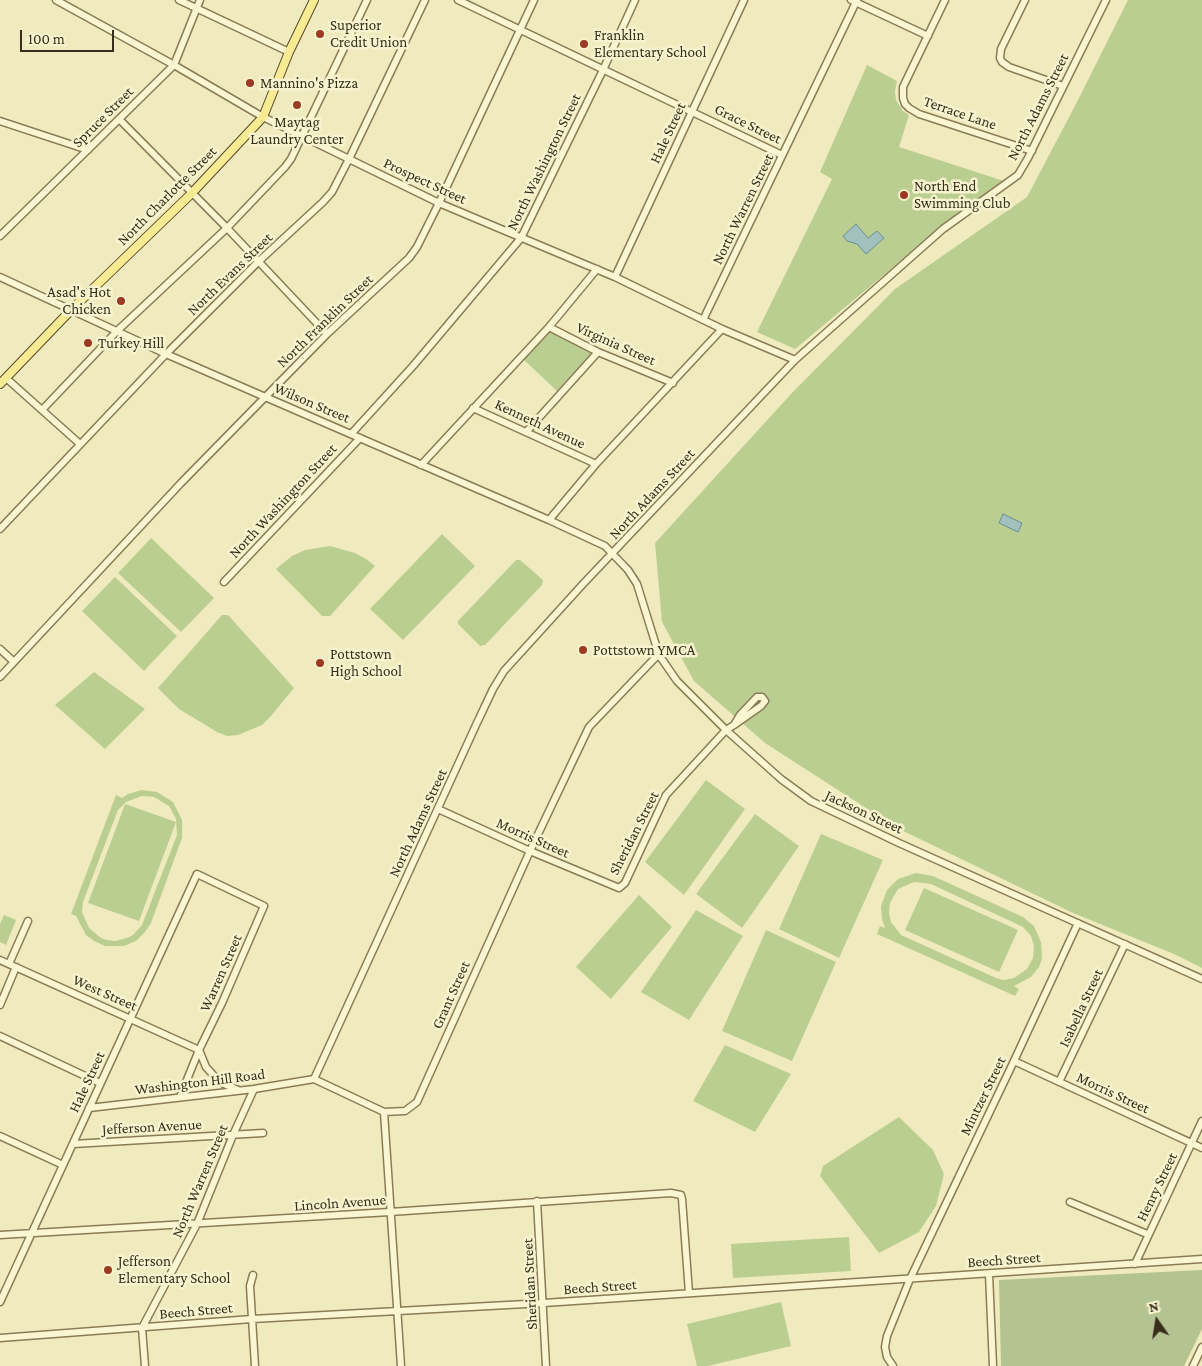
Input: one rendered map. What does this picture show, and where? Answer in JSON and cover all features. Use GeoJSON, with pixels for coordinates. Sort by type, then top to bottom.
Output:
{"type":"FeatureCollection","features":[{"type":"Feature","properties":{"kind":"main road","name":"North Charlotte Street"},"geometry":{"type":"LineString","coordinates":[[3,381],[72,309],[192,194],[263,117],[289,52],[314,0]]}},
{"type":"Feature","properties":{"kind":"street","name":"Prospect Street"},"geometry":{"type":"LineString","coordinates":[[56,0],[263,117],[348,159],[439,203],[597,269],[722,330],[795,360]]}},
{"type":"Feature","properties":{"kind":"street"},"geometry":{"type":"LineString","coordinates":[[179,0],[289,52]]}},
{"type":"Feature","properties":{"kind":"street","name":"Spruce Street"},"geometry":{"type":"LineString","coordinates":[[0,236],[174,65],[200,0]]}},
{"type":"Feature","properties":{"kind":"street"},"geometry":{"type":"LineString","coordinates":[[42,410],[117,331],[227,228],[285,167],[291,159],[367,0]]}},
{"type":"Feature","properties":{"kind":"street","name":"North Evans Street"},"geometry":{"type":"LineString","coordinates":[[0,529],[166,354],[258,262],[332,192],[425,0]]}},
{"type":"Feature","properties":{"kind":"street","name":"Grace Street"},"geometry":{"type":"LineString","coordinates":[[458,0],[782,155]]}},
{"type":"Feature","properties":{"kind":"street","name":"North Franklin Street"},"geometry":{"type":"LineString","coordinates":[[0,677],[181,483],[327,334],[410,258],[439,203],[534,0]]}},
{"type":"Feature","properties":{"kind":"street","name":"North Washington Street"},"geometry":{"type":"LineString","coordinates":[[352,434],[413,366],[521,238],[635,0]]}},
{"type":"Feature","properties":{"kind":"street","name":"Hale Street"},"geometry":{"type":"LineString","coordinates":[[615,277],[744,0]]}},
{"type":"Feature","properties":{"kind":"street","name":"Terrace Lane"},"geometry":{"type":"LineString","coordinates":[[945,0],[902,87],[903,98],[909,108],[919,114],[1032,151]]}},
{"type":"Feature","properties":{"kind":"street"},"geometry":{"type":"LineString","coordinates":[[1025,0],[1001,49],[1002,62],[1009,67],[1063,86]]}},
{"type":"Feature","properties":{"kind":"street","name":"North Adams Street"},"geometry":{"type":"LineString","coordinates":[[314,1079],[482,712],[504,671],[795,360],[956,218],[1014,179],[1032,151],[1106,0]]}},
{"type":"Feature","properties":{"kind":"street"},"geometry":{"type":"LineString","coordinates":[[855,1],[928,36]]}},
{"type":"Feature","properties":{"kind":"street","name":"North Warren Street"},"geometry":{"type":"LineString","coordinates":[[703,320],[855,1]]}},
{"type":"Feature","properties":{"kind":"street"},"geometry":{"type":"LineString","coordinates":[[120,120],[227,228],[327,334]]}},
{"type":"Feature","properties":{"kind":"street"},"geometry":{"type":"LineString","coordinates":[[1,123],[88,150]]}},
{"type":"Feature","properties":{"kind":"street"},"geometry":{"type":"LineString","coordinates":[[421,465],[548,327],[597,269]]}},
{"type":"Feature","properties":{"kind":"street","name":"Wilson Street"},"geometry":{"type":"LineString","coordinates":[[0,277],[166,354],[548,520],[605,546],[613,554]]}},
{"type":"Feature","properties":{"kind":"street","name":"Virginia Street"},"geometry":{"type":"LineString","coordinates":[[548,327],[598,352],[673,383]]}},
{"type":"Feature","properties":{"kind":"street"},"geometry":{"type":"LineString","coordinates":[[548,520],[596,464],[722,330]]}},
{"type":"Feature","properties":{"kind":"street"},"geometry":{"type":"LineString","coordinates":[[527,431],[598,352]]}},
{"type":"Feature","properties":{"kind":"street"},"geometry":{"type":"LineString","coordinates":[[3,381],[42,410],[80,444]]}},
{"type":"Feature","properties":{"kind":"street","name":"Kenneth Avenue"},"geometry":{"type":"LineString","coordinates":[[473,408],[596,464]]}},
{"type":"Feature","properties":{"kind":"street","name":"North Washington Street"},"geometry":{"type":"LineString","coordinates":[[224,582],[360,438]]}},
{"type":"Feature","properties":{"kind":"street","name":"Jackson Street"},"geometry":{"type":"LineString","coordinates":[[613,554],[628,570],[640,590],[659,655],[677,682],[726,730],[782,779],[811,801],[899,843],[1202,979]]}},
{"type":"Feature","properties":{"kind":"street"},"geometry":{"type":"LineString","coordinates":[[0,649],[14,662]]}},
{"type":"Feature","properties":{"kind":"street","name":"Grant Street"},"geometry":{"type":"LineString","coordinates":[[384,1112],[405,1111],[417,1102],[530,851],[589,727],[659,655]]}},
{"type":"Feature","properties":{"kind":"street","name":"Sheridan Street"},"geometry":{"type":"LineString","coordinates":[[619,888],[626,883],[666,795],[726,730],[734,725],[761,706],[765,701],[762,697],[758,697],[740,715],[734,725]]}},
{"type":"Feature","properties":{"kind":"street","name":"Morris Street"},"geometry":{"type":"LineString","coordinates":[[438,809],[530,851],[619,888]]}},
{"type":"Feature","properties":{"kind":"street","name":"Hale Street"},"geometry":{"type":"LineString","coordinates":[[0,1302],[197,874],[264,906]]}},
{"type":"Feature","properties":{"kind":"street","name":"Warren Street"},"geometry":{"type":"LineString","coordinates":[[180,1097],[199,1050],[222,1003],[264,906]]}},
{"type":"Feature","properties":{"kind":"street"},"geometry":{"type":"LineString","coordinates":[[0,1005],[28,921]]}},
{"type":"Feature","properties":{"kind":"street","name":"Mintzer Street"},"geometry":{"type":"LineString","coordinates":[[893,1366],[887,1357],[885,1346],[887,1336],[910,1279],[1078,923]]}},
{"type":"Feature","properties":{"kind":"street","name":"Isabella Street"},"geometry":{"type":"LineString","coordinates":[[1059,1082],[1125,944]]}},
{"type":"Feature","properties":{"kind":"street","name":"West Street"},"geometry":{"type":"LineString","coordinates":[[0,960],[199,1050]]}},
{"type":"Feature","properties":{"kind":"street"},"geometry":{"type":"LineString","coordinates":[[0,1036],[100,1083]]}},
{"type":"Feature","properties":{"kind":"street"},"geometry":{"type":"LineString","coordinates":[[199,1050],[206,1067],[215,1077],[224,1084],[239,1090]]}},
{"type":"Feature","properties":{"kind":"street","name":"Morris Street"},"geometry":{"type":"LineString","coordinates":[[1014,1061],[1202,1148]]}},
{"type":"Feature","properties":{"kind":"street"},"geometry":{"type":"LineString","coordinates":[[314,1079],[384,1112],[401,1366]]}},
{"type":"Feature","properties":{"kind":"street","name":"Washington Hill Road"},"geometry":{"type":"LineString","coordinates":[[89,1108],[254,1089],[314,1079]]}},
{"type":"Feature","properties":{"kind":"street","name":"North Warren Street"},"geometry":{"type":"LineString","coordinates":[[142,1328],[197,1224],[254,1089]]}},
{"type":"Feature","properties":{"kind":"street","name":"Henry Street"},"geometry":{"type":"LineString","coordinates":[[1135,1264],[1147,1234],[1202,1121]]}},
{"type":"Feature","properties":{"kind":"street","name":"Jefferson Avenue"},"geometry":{"type":"LineString","coordinates":[[73,1144],[264,1132]]}},
{"type":"Feature","properties":{"kind":"street"},"geometry":{"type":"LineString","coordinates":[[0,1136],[63,1164]]}},
{"type":"Feature","properties":{"kind":"street","name":"Lincoln Avenue"},"geometry":{"type":"LineString","coordinates":[[0,1234],[197,1224],[671,1193],[680,1195],[682,1199],[689,1294]]}},
{"type":"Feature","properties":{"kind":"street","name":"Sheridan Street"},"geometry":{"type":"LineString","coordinates":[[537,1202],[546,1366]]}},
{"type":"Feature","properties":{"kind":"street"},"geometry":{"type":"LineString","coordinates":[[1070,1202],[1147,1234]]}},
{"type":"Feature","properties":{"kind":"street","name":"Beech Street"},"geometry":{"type":"LineString","coordinates":[[0,1338],[252,1319],[689,1294],[1202,1259]]}},
{"type":"Feature","properties":{"kind":"street"},"geometry":{"type":"LineString","coordinates":[[253,1274],[250,1286],[255,1366]]}},
{"type":"Feature","properties":{"kind":"street"},"geometry":{"type":"LineString","coordinates":[[989,1274],[993,1366]]}},
{"type":"Feature","properties":{"kind":"street"},"geometry":{"type":"LineString","coordinates":[[142,1328],[145,1366]]}},
{"type":"Feature","properties":{"kind":"street"},"geometry":{"type":"LineString","coordinates":[[1193,1366],[1201,1350]]}},
{"type":"Feature","properties":{"kind":"green space"},"geometry":{"type":"Polygon","coordinates":[[[1128,0],[1202,0],[1202,968],[1174,954],[1073,913],[897,828],[765,743],[694,681],[662,622],[655,543],[791,394],[895,289],[1027,197],[1128,0]]]}},
{"type":"Feature","properties":{"kind":"green space","name":"North End Swimming Club"},"geometry":{"type":"Polygon","coordinates":[[[867,65],[897,81],[896,100],[903,111],[909,115],[899,147],[1004,181],[963,209],[795,349],[757,332],[832,179],[820,172],[867,65]]]}},
{"type":"Feature","properties":{"kind":"green space"},"geometry":{"type":"Polygon","coordinates":[[[551,332],[593,352],[557,391],[522,358],[545,333],[551,332]]]}},
{"type":"Feature","properties":{"kind":"green space"},"geometry":{"type":"Polygon","coordinates":[[[442,534],[475,566],[403,640],[370,609],[442,534]]]}},
{"type":"Feature","properties":{"kind":"green space"},"geometry":{"type":"Polygon","coordinates":[[[151,538],[214,598],[181,632],[118,573],[151,538]]]}},
{"type":"Feature","properties":{"kind":"green space"},"geometry":{"type":"Polygon","coordinates":[[[330,546],[355,553],[375,566],[330,616],[322,616],[276,569],[292,556],[305,550],[330,546]]]}},
{"type":"Feature","properties":{"kind":"green space"},"geometry":{"type":"Polygon","coordinates":[[[516,560],[520,560],[543,580],[542,585],[485,645],[480,646],[458,624],[458,621],[516,560]]]}},
{"type":"Feature","properties":{"kind":"green space"},"geometry":{"type":"Polygon","coordinates":[[[115,577],[177,636],[144,671],[82,611],[115,577]]]}},
{"type":"Feature","properties":{"kind":"green space"},"geometry":{"type":"Polygon","coordinates":[[[222,615],[228,615],[294,688],[262,725],[238,735],[227,736],[179,709],[158,688],[222,615]]]}},
{"type":"Feature","properties":{"kind":"green space"},"geometry":{"type":"Polygon","coordinates":[[[94,672],[145,709],[105,749],[55,705],[94,672]]]}},
{"type":"Feature","properties":{"kind":"green space"},"geometry":{"type":"Polygon","coordinates":[[[706,780],[745,809],[684,895],[645,862],[706,780]]]}},
{"type":"Feature","properties":{"kind":"green space"},"geometry":{"type":"Polygon","coordinates":[[[142,790],[157,792],[173,802],[182,820],[182,838],[151,923],[145,932],[136,941],[124,946],[105,946],[86,935],[76,916],[71,914],[116,795],[122,798],[142,790]],[[142,796],[126,802],[118,810],[83,902],[82,912],[89,928],[101,938],[115,941],[127,938],[133,935],[142,925],[177,835],[176,819],[169,806],[154,797],[142,796]]]}},
{"type":"Feature","properties":{"kind":"green space"},"geometry":{"type":"Polygon","coordinates":[[[125,804],[176,822],[139,921],[88,903],[125,804]]]}},
{"type":"Feature","properties":{"kind":"green space"},"geometry":{"type":"Polygon","coordinates":[[[755,814],[799,846],[742,928],[696,894],[755,814]]]}},
{"type":"Feature","properties":{"kind":"green space"},"geometry":{"type":"Polygon","coordinates":[[[821,834],[883,860],[839,958],[779,929],[821,834]]]}},
{"type":"Feature","properties":{"kind":"green space"},"geometry":{"type":"Polygon","coordinates":[[[916,873],[933,876],[1023,917],[1034,926],[1041,942],[1042,959],[1039,967],[1031,977],[1014,986],[1019,989],[1015,996],[877,934],[880,926],[885,928],[881,906],[887,890],[898,879],[916,873]],[[914,882],[898,889],[890,903],[889,913],[891,922],[901,935],[1003,980],[1014,978],[1027,969],[1033,958],[1034,946],[1031,936],[1023,927],[931,884],[914,882]]]}},
{"type":"Feature","properties":{"kind":"green space"},"geometry":{"type":"Polygon","coordinates":[[[924,888],[1018,930],[999,972],[905,930],[924,888]]]}},
{"type":"Feature","properties":{"kind":"green space"},"geometry":{"type":"Polygon","coordinates":[[[639,895],[672,927],[611,999],[576,967],[639,895]]]}},
{"type":"Feature","properties":{"kind":"green space"},"geometry":{"type":"Polygon","coordinates":[[[696,910],[743,936],[689,1020],[641,992],[696,910]]]}},
{"type":"Feature","properties":{"kind":"green space"},"geometry":{"type":"Polygon","coordinates":[[[4,915],[16,920],[6,945],[0,942],[0,924],[4,915]]]}},
{"type":"Feature","properties":{"kind":"green space"},"geometry":{"type":"Polygon","coordinates":[[[766,930],[836,962],[792,1061],[722,1031],[766,930]]]}},
{"type":"Feature","properties":{"kind":"green space"},"geometry":{"type":"Polygon","coordinates":[[[725,1045],[791,1074],[755,1132],[693,1101],[725,1045]]]}},
{"type":"Feature","properties":{"kind":"green space"},"geometry":{"type":"Polygon","coordinates":[[[899,1117],[933,1150],[944,1174],[936,1206],[919,1232],[879,1253],[820,1176],[823,1166],[899,1117]]]}},
{"type":"Feature","properties":{"kind":"green space"},"geometry":{"type":"Polygon","coordinates":[[[849,1237],[851,1271],[733,1278],[731,1244],[849,1237]]]}},
{"type":"Feature","properties":{"kind":"green space"},"geometry":{"type":"Polygon","coordinates":[[[1202,1270],[1202,1329],[1184,1366],[1001,1366],[999,1280],[1202,1270]]]}},
{"type":"Feature","properties":{"kind":"green space"},"geometry":{"type":"Polygon","coordinates":[[[781,1302],[791,1346],[708,1366],[697,1366],[687,1324],[781,1302]]]}},
{"type":"Feature","properties":{"kind":"water"},"geometry":{"type":"Polygon","coordinates":[[[856,224],[868,238],[877,231],[884,238],[866,254],[857,244],[847,241],[843,236],[856,224]]]}},
{"type":"Feature","properties":{"kind":"water"},"geometry":{"type":"Polygon","coordinates":[[[1003,514],[1022,523],[1018,532],[999,523],[1003,514]]]}},
{"type":"Feature","properties":{"kind":"place","name":"Superior Credit Union"},"geometry":{"type":"Point","coordinates":[320,34]}},
{"type":"Feature","properties":{"kind":"place","name":"Franklin Elementary School"},"geometry":{"type":"Point","coordinates":[584,44]}},
{"type":"Feature","properties":{"kind":"place","name":"Mannino's Pizza"},"geometry":{"type":"Point","coordinates":[250,83]}},
{"type":"Feature","properties":{"kind":"place","name":"Maytag Laundry Center"},"geometry":{"type":"Point","coordinates":[297,105]}},
{"type":"Feature","properties":{"kind":"place","name":"North End Swimming Club"},"geometry":{"type":"Point","coordinates":[904,195]}},
{"type":"Feature","properties":{"kind":"place","name":"Asad's Hot Chicken"},"geometry":{"type":"Point","coordinates":[121,301]}},
{"type":"Feature","properties":{"kind":"place","name":"Turkey Hill"},"geometry":{"type":"Point","coordinates":[88,343]}},
{"type":"Feature","properties":{"kind":"place","name":"Pottstown YMCA"},"geometry":{"type":"Point","coordinates":[583,650]}},
{"type":"Feature","properties":{"kind":"place","name":"Pottstown High School"},"geometry":{"type":"Point","coordinates":[320,663]}},
{"type":"Feature","properties":{"kind":"place","name":"Jefferson Elementary School"},"geometry":{"type":"Point","coordinates":[108,1270]}}]}
